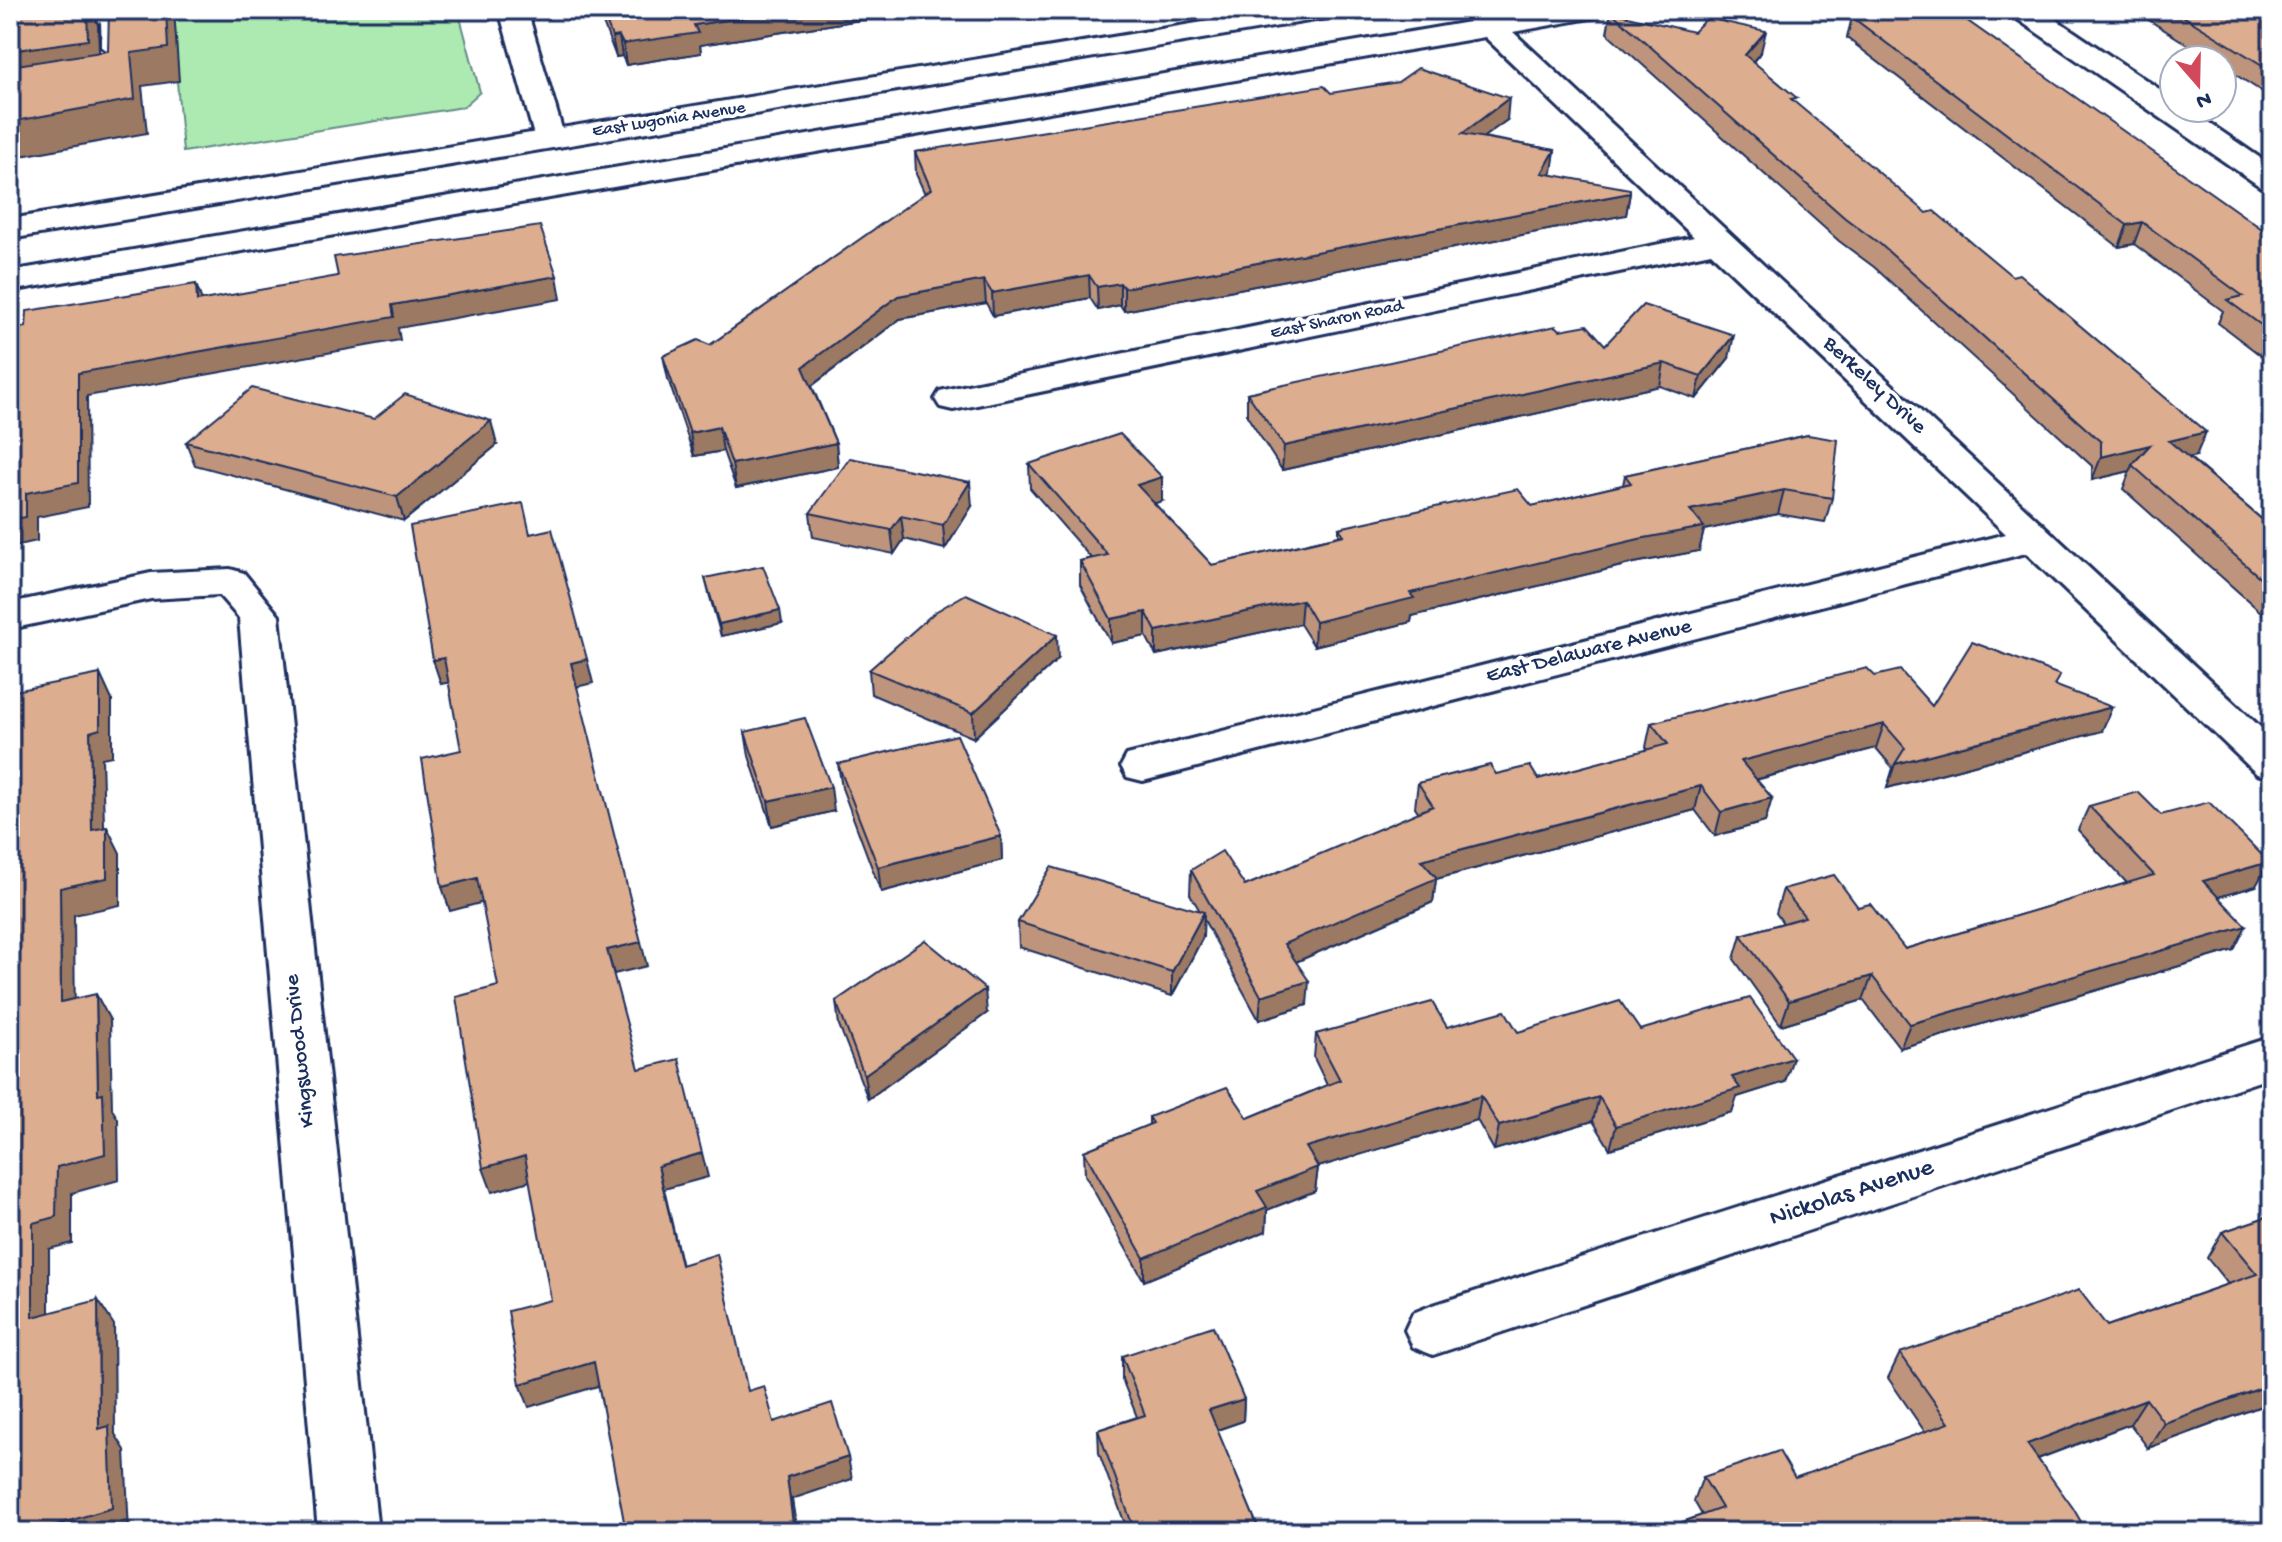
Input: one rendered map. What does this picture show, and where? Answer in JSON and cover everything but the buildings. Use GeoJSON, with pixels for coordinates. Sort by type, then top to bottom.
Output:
{"type":"FeatureCollection","features":[{"type":"Feature","properties":{"kind":"street"},"geometry":{"type":"LineString","coordinates":[[513,10],[550,139]]}},
{"type":"Feature","properties":{"kind":"street","name":"East Lugonia Avenue"},"geometry":{"type":"LineString","coordinates":[[10,229],[1327,10]]}},
{"type":"Feature","properties":{"kind":"street"},"geometry":{"type":"LineString","coordinates":[[10,281],[1482,18],[1590,10]]}},
{"type":"Feature","properties":{"kind":"street"},"geometry":{"type":"LineString","coordinates":[[2023,10],[2272,180]]}},
{"type":"Feature","properties":{"kind":"street","name":"Berkeley Drive"},"geometry":{"type":"LineString","coordinates":[[1482,18],[2272,763]]}},
{"type":"Feature","properties":{"kind":"street","name":"East Sharon Road"},"geometry":{"type":"LineString","coordinates":[[953,399],[1721,241]]}},
{"type":"Feature","properties":{"kind":"street","name":"East Delaware Avenue"},"geometry":{"type":"LineString","coordinates":[[1143,766],[2035,539]]}},
{"type":"Feature","properties":{"kind":"street","name":"Kingswood Drive"},"geometry":{"type":"LineString","coordinates":[[10,616],[151,586],[230,582],[259,616],[348,1532]]}},
{"type":"Feature","properties":{"kind":"street","name":"Nickolas Avenue"},"geometry":{"type":"LineString","coordinates":[[1433,1330],[2272,1057]]}},
{"type":"Feature","properties":{"kind":"lane"},"geometry":{"type":"LineString","coordinates":[[10,28],[109,16],[110,63]]}},
{"type":"Feature","properties":{"kind":"green space"},"geometry":{"type":"Polygon","coordinates":[[[171,10],[458,10],[480,92],[463,107],[183,152],[171,10]]]}}]}
